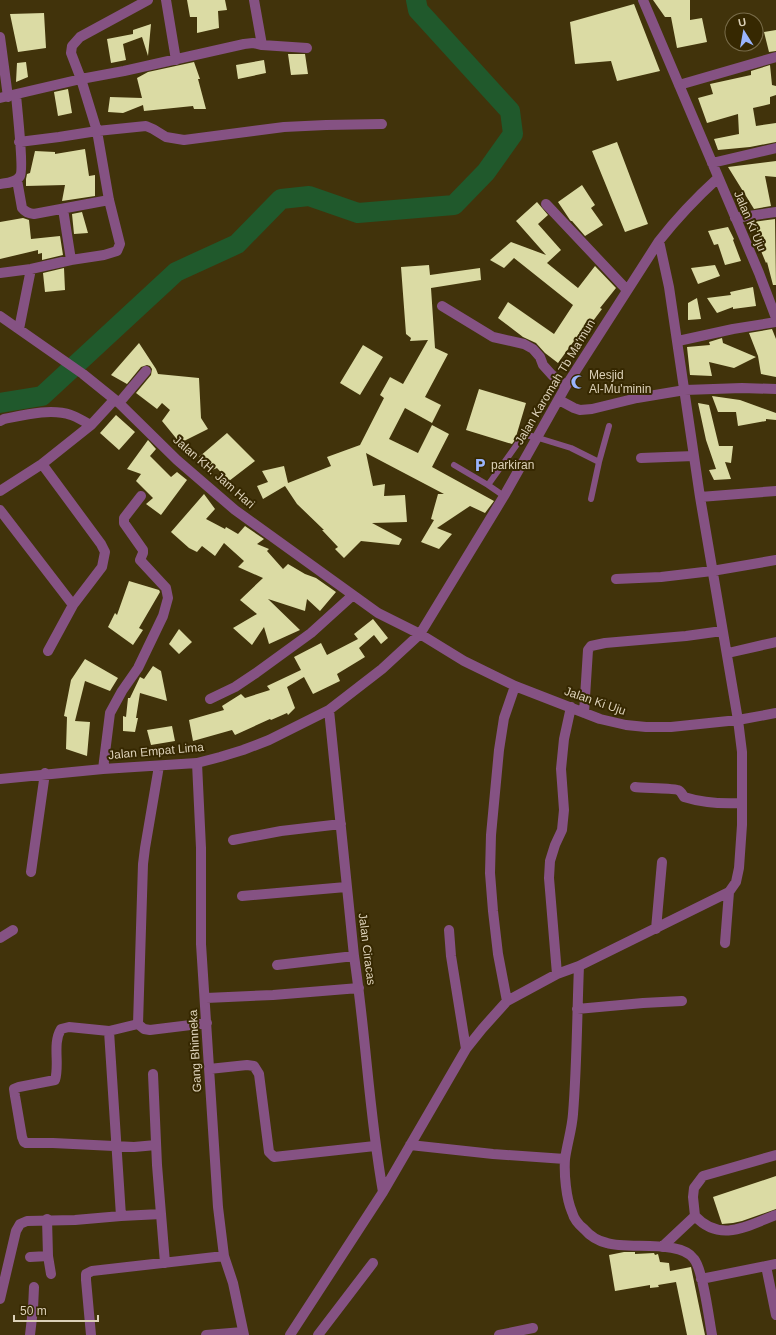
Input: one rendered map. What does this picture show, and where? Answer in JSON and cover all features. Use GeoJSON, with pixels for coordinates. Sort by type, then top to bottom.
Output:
{"type":"FeatureCollection","features":[{"type":"Feature","properties":{"kind":"street"},"geometry":{"type":"LineString","coordinates":[[0,273],[31,269],[71,260],[104,255],[117,250],[120,244],[109,200],[97,131],[81,79],[71,53],[72,46],[80,37],[148,0]]}},
{"type":"Feature","properties":{"kind":"street"},"geometry":{"type":"LineString","coordinates":[[166,0],[176,60]]}},
{"type":"Feature","properties":{"kind":"street"},"geometry":{"type":"LineString","coordinates":[[254,0],[262,45]]}},
{"type":"Feature","properties":{"kind":"street","name":"Jalan Ki Uju"},"geometry":{"type":"LineString","coordinates":[[643,0],[776,318]]}},
{"type":"Feature","properties":{"kind":"street"},"geometry":{"type":"LineString","coordinates":[[0,36],[8,97],[20,142],[21,170],[21,176],[17,180],[10,183],[0,184]]}},
{"type":"Feature","properties":{"kind":"street"},"geometry":{"type":"LineString","coordinates":[[8,97],[81,79],[124,72],[244,44],[253,43],[307,48]]}},
{"type":"Feature","properties":{"kind":"street"},"geometry":{"type":"LineString","coordinates":[[679,85],[776,57]]}},
{"type":"Feature","properties":{"kind":"street"},"geometry":{"type":"LineString","coordinates":[[20,142],[97,131],[146,126],[166,137],[184,140],[284,127],[326,124],[382,124]]}},
{"type":"Feature","properties":{"kind":"street"},"geometry":{"type":"LineString","coordinates":[[712,163],[776,148]]}},
{"type":"Feature","properties":{"kind":"street","name":"Jalan Karomah Tb Ma'mun"},"geometry":{"type":"LineString","coordinates":[[420,634],[504,496],[566,386],[659,241],[682,213],[718,178]]}},
{"type":"Feature","properties":{"kind":"street"},"geometry":{"type":"LineString","coordinates":[[17,180],[20,202],[24,211],[34,214],[109,200]]}},
{"type":"Feature","properties":{"kind":"street"},"geometry":{"type":"LineString","coordinates":[[546,204],[627,290]]}},
{"type":"Feature","properties":{"kind":"street"},"geometry":{"type":"LineString","coordinates":[[63,209],[71,260]]}},
{"type":"Feature","properties":{"kind":"street"},"geometry":{"type":"LineString","coordinates":[[735,218],[776,212]]}},
{"type":"Feature","properties":{"kind":"street"},"geometry":{"type":"LineString","coordinates":[[659,241],[669,287],[678,341],[700,497],[722,631],[728,653],[742,752],[742,825],[739,868],[736,882],[729,892],[725,943]]}},
{"type":"Feature","properties":{"kind":"street"},"geometry":{"type":"LineString","coordinates":[[22,331],[31,269]]}},
{"type":"Feature","properties":{"kind":"street"},"geometry":{"type":"LineString","coordinates":[[442,306],[493,337],[524,344],[533,349],[540,357],[543,366],[566,386]]}},
{"type":"Feature","properties":{"kind":"street","name":"Jalan KH. Jam Hari"},"geometry":{"type":"LineString","coordinates":[[0,316],[83,374],[117,402],[177,460],[219,496],[378,613],[420,634]]}},
{"type":"Feature","properties":{"kind":"street"},"geometry":{"type":"LineString","coordinates":[[678,341],[733,328],[776,322]]}},
{"type":"Feature","properties":{"kind":"street"},"geometry":{"type":"LineString","coordinates":[[0,491],[42,464],[91,426],[117,402],[146,371]]}},
{"type":"Feature","properties":{"kind":"street"},"geometry":{"type":"LineString","coordinates":[[559,400],[580,410],[592,410],[637,398],[684,390],[742,388],[776,389]]}},
{"type":"Feature","properties":{"kind":"street"},"geometry":{"type":"LineString","coordinates":[[0,421],[44,412],[71,414],[91,426]]}},
{"type":"Feature","properties":{"kind":"street"},"geometry":{"type":"LineString","coordinates":[[641,458],[694,456]]}},
{"type":"Feature","properties":{"kind":"street"},"geometry":{"type":"LineString","coordinates":[[42,464],[101,544],[105,552],[102,567],[73,605],[48,651]]}},
{"type":"Feature","properties":{"kind":"street"},"geometry":{"type":"LineString","coordinates":[[700,497],[776,491]]}},
{"type":"Feature","properties":{"kind":"street"},"geometry":{"type":"LineString","coordinates":[[103,769],[110,713],[138,668],[163,616],[168,598],[166,588],[141,561],[140,559],[143,550],[124,523],[124,518],[141,496]]}},
{"type":"Feature","properties":{"kind":"street"},"geometry":{"type":"LineString","coordinates":[[0,510],[73,605]]}},
{"type":"Feature","properties":{"kind":"street"},"geometry":{"type":"LineString","coordinates":[[616,579],[661,577],[712,571],[776,560]]}},
{"type":"Feature","properties":{"kind":"street"},"geometry":{"type":"LineString","coordinates":[[210,699],[235,687],[256,673],[310,633],[353,595]]}},
{"type":"Feature","properties":{"kind":"street"},"geometry":{"type":"LineString","coordinates":[[584,712],[588,650],[591,646],[605,643],[686,636],[722,631]]}},
{"type":"Feature","properties":{"kind":"street","name":"Jalan Ki Uju"},"geometry":{"type":"LineString","coordinates":[[420,634],[464,661],[515,686],[600,719],[626,726],[646,728],[671,727],[738,720],[776,713]]}},
{"type":"Feature","properties":{"kind":"street","name":"Jalan Empat Lima"},"geometry":{"type":"LineString","coordinates":[[0,778],[45,773],[197,763],[243,750],[269,740],[329,710],[382,669],[420,634]]}},
{"type":"Feature","properties":{"kind":"street"},"geometry":{"type":"LineString","coordinates":[[728,653],[776,642]]}},
{"type":"Feature","properties":{"kind":"street"},"geometry":{"type":"LineString","coordinates":[[507,1002],[498,954],[490,873],[491,835],[499,750],[504,718],[515,686]]}},
{"type":"Feature","properties":{"kind":"street"},"geometry":{"type":"LineString","coordinates":[[557,974],[549,878],[550,861],[562,830],[564,810],[561,769],[564,739],[571,707]]}},
{"type":"Feature","properties":{"kind":"street","name":"Jalan Ciracas"},"geometry":{"type":"LineString","coordinates":[[329,710],[346,887],[375,1146],[383,1192]]}},
{"type":"Feature","properties":{"kind":"street","name":"Gang Bhinneka"},"geometry":{"type":"LineString","coordinates":[[197,763],[201,848],[201,944],[206,998],[218,1207],[224,1256],[233,1283],[243,1333]]}},
{"type":"Feature","properties":{"kind":"street"},"geometry":{"type":"LineString","coordinates":[[138,1024],[143,864],[159,766]]}},
{"type":"Feature","properties":{"kind":"street"},"geometry":{"type":"LineString","coordinates":[[31,872],[45,773]]}},
{"type":"Feature","properties":{"kind":"street"},"geometry":{"type":"LineString","coordinates":[[635,787],[661,789],[676,788],[684,797],[693,800],[716,803],[742,803]]}},
{"type":"Feature","properties":{"kind":"street"},"geometry":{"type":"LineString","coordinates":[[233,840],[281,831],[341,824]]}},
{"type":"Feature","properties":{"kind":"street"},"geometry":{"type":"LineString","coordinates":[[656,928],[662,862]]}},
{"type":"Feature","properties":{"kind":"street"},"geometry":{"type":"LineString","coordinates":[[242,896],[346,887]]}},
{"type":"Feature","properties":{"kind":"street"},"geometry":{"type":"LineString","coordinates":[[290,1335],[383,1192],[466,1049],[507,1002],[557,974],[579,966],[706,902],[729,892]]}},
{"type":"Feature","properties":{"kind":"street"},"geometry":{"type":"LineString","coordinates":[[0,938],[13,930]]}},
{"type":"Feature","properties":{"kind":"street"},"geometry":{"type":"LineString","coordinates":[[449,930],[451,956],[466,1049]]}},
{"type":"Feature","properties":{"kind":"street"},"geometry":{"type":"LineString","coordinates":[[277,966],[354,956]]}},
{"type":"Feature","properties":{"kind":"street"},"geometry":{"type":"LineString","coordinates":[[579,966],[573,1115],[565,1159],[566,1186],[572,1214],[591,1236],[608,1244],[662,1247],[685,1251],[694,1258],[702,1278],[712,1335]]}},
{"type":"Feature","properties":{"kind":"street"},"geometry":{"type":"LineString","coordinates":[[206,998],[273,995],[358,988]]}},
{"type":"Feature","properties":{"kind":"street"},"geometry":{"type":"LineString","coordinates":[[577,1009],[643,1003],[682,1002]]}},
{"type":"Feature","properties":{"kind":"street"},"geometry":{"type":"LineString","coordinates":[[138,1024],[144,1029],[150,1030],[207,1023]]}},
{"type":"Feature","properties":{"kind":"street"},"geometry":{"type":"LineString","coordinates":[[138,1024],[109,1031],[68,1027],[61,1029],[57,1036],[57,1073],[55,1080],[19,1087],[14,1089],[15,1096],[22,1137],[26,1143],[116,1147],[156,1145]]}},
{"type":"Feature","properties":{"kind":"street"},"geometry":{"type":"LineString","coordinates":[[109,1031],[121,1216]]}},
{"type":"Feature","properties":{"kind":"street"},"geometry":{"type":"LineString","coordinates":[[209,1069],[248,1065],[254,1066],[258,1074],[269,1152],[274,1157],[375,1146]]}},
{"type":"Feature","properties":{"kind":"street"},"geometry":{"type":"LineString","coordinates":[[153,1074],[156,1145],[165,1263]]}},
{"type":"Feature","properties":{"kind":"street"},"geometry":{"type":"LineString","coordinates":[[410,1145],[493,1154],[565,1159]]}},
{"type":"Feature","properties":{"kind":"street"},"geometry":{"type":"LineString","coordinates":[[776,1155],[704,1176],[694,1188],[693,1197],[694,1216],[701,1223],[720,1231],[734,1231],[776,1215]]}},
{"type":"Feature","properties":{"kind":"street"},"geometry":{"type":"LineString","coordinates":[[0,1299],[16,1231],[20,1224],[27,1221],[75,1220],[161,1214]]}},
{"type":"Feature","properties":{"kind":"street"},"geometry":{"type":"LineString","coordinates":[[662,1247],[694,1216]]}},
{"type":"Feature","properties":{"kind":"street"},"geometry":{"type":"LineString","coordinates":[[47,1220],[48,1256],[51,1274]]}},
{"type":"Feature","properties":{"kind":"street"},"geometry":{"type":"LineString","coordinates":[[30,1257],[48,1256]]}},
{"type":"Feature","properties":{"kind":"street"},"geometry":{"type":"LineString","coordinates":[[91,1335],[86,1274],[92,1271],[224,1256]]}},
{"type":"Feature","properties":{"kind":"street"},"geometry":{"type":"LineString","coordinates":[[318,1335],[373,1264]]}},
{"type":"Feature","properties":{"kind":"street"},"geometry":{"type":"LineString","coordinates":[[702,1278],[771,1265],[776,1315]]}},
{"type":"Feature","properties":{"kind":"street"},"geometry":{"type":"LineString","coordinates":[[30,1335],[34,1287]]}},
{"type":"Feature","properties":{"kind":"street"},"geometry":{"type":"LineString","coordinates":[[499,1335],[533,1328]]}},
{"type":"Feature","properties":{"kind":"street"},"geometry":{"type":"LineString","coordinates":[[206,1335],[243,1333]]}},
{"type":"Feature","properties":{"kind":"lane"},"geometry":{"type":"LineString","coordinates":[[591,499],[609,426]]}},
{"type":"Feature","properties":{"kind":"lane"},"geometry":{"type":"LineString","coordinates":[[488,485],[521,439],[525,436],[538,438],[571,448],[599,462]]}},
{"type":"Feature","properties":{"kind":"lane"},"geometry":{"type":"LineString","coordinates":[[454,465],[504,496]]}},
{"type":"Feature","properties":{"kind":"building"},"geometry":{"type":"Polygon","coordinates":[[[187,0],[225,0],[227,10],[218,11],[219,28],[197,33],[197,17],[190,17],[187,0]]]}},
{"type":"Feature","properties":{"kind":"building"},"geometry":{"type":"Polygon","coordinates":[[[653,0],[690,0],[690,20],[702,18],[707,42],[677,48],[671,17],[665,17],[653,0]]]}},
{"type":"Feature","properties":{"kind":"building"},"geometry":{"type":"Polygon","coordinates":[[[634,4],[660,71],[617,81],[611,61],[575,64],[570,22],[634,4]]]}},
{"type":"Feature","properties":{"kind":"building"},"geometry":{"type":"Polygon","coordinates":[[[44,13],[46,48],[18,52],[10,14],[44,13]]]}},
{"type":"Feature","properties":{"kind":"building"},"geometry":{"type":"Polygon","coordinates":[[[151,24],[148,56],[142,37],[123,44],[126,60],[111,63],[107,39],[133,34],[133,30],[151,24]]]}},
{"type":"Feature","properties":{"kind":"building"},"geometry":{"type":"Polygon","coordinates":[[[776,30],[776,51],[769,52],[764,32],[776,30]]]}},
{"type":"Feature","properties":{"kind":"building"},"geometry":{"type":"Polygon","coordinates":[[[288,54],[305,54],[308,74],[291,75],[288,54]]]}},
{"type":"Feature","properties":{"kind":"building"},"geometry":{"type":"Polygon","coordinates":[[[264,60],[266,73],[238,79],[236,65],[264,60]]]}},
{"type":"Feature","properties":{"kind":"building"},"geometry":{"type":"Polygon","coordinates":[[[26,62],[28,77],[16,82],[17,63],[26,62]]]}},
{"type":"Feature","properties":{"kind":"building"},"geometry":{"type":"Polygon","coordinates":[[[194,62],[200,79],[198,79],[206,109],[194,109],[193,106],[144,111],[143,105],[123,113],[108,112],[110,97],[142,98],[137,78],[148,72],[194,62]]]}},
{"type":"Feature","properties":{"kind":"building"},"geometry":{"type":"Polygon","coordinates":[[[770,65],[772,85],[776,86],[776,95],[770,97],[770,104],[753,108],[756,126],[776,123],[776,142],[750,147],[718,150],[714,139],[739,134],[738,114],[707,123],[698,98],[713,94],[710,84],[751,75],[751,71],[770,65]]]}},
{"type":"Feature","properties":{"kind":"building"},"geometry":{"type":"Polygon","coordinates":[[[68,89],[72,113],[58,116],[54,92],[68,89]]]}},
{"type":"Feature","properties":{"kind":"building"},"geometry":{"type":"Polygon","coordinates":[[[617,142],[648,224],[625,232],[592,151],[617,142]]]}},
{"type":"Feature","properties":{"kind":"building"},"geometry":{"type":"Polygon","coordinates":[[[85,149],[89,176],[95,175],[95,196],[62,201],[65,185],[26,186],[27,174],[30,173],[35,151],[55,152],[55,154],[85,149]]]}},
{"type":"Feature","properties":{"kind":"building"},"geometry":{"type":"Polygon","coordinates":[[[776,161],[776,177],[765,176],[771,206],[754,209],[728,167],[776,161]]]}},
{"type":"Feature","properties":{"kind":"building"},"geometry":{"type":"Polygon","coordinates":[[[582,185],[595,205],[591,208],[603,225],[585,236],[570,220],[558,202],[582,185]]]}},
{"type":"Feature","properties":{"kind":"building"},"geometry":{"type":"Polygon","coordinates":[[[537,202],[548,215],[538,224],[561,250],[547,263],[578,288],[595,266],[616,288],[600,308],[602,309],[593,321],[590,319],[558,363],[545,353],[536,343],[523,337],[498,318],[508,302],[554,334],[573,305],[514,258],[504,268],[490,260],[511,242],[546,255],[516,221],[537,202]]]}},
{"type":"Feature","properties":{"kind":"building"},"geometry":{"type":"Polygon","coordinates":[[[82,212],[88,233],[74,234],[72,214],[82,212]]]}},
{"type":"Feature","properties":{"kind":"building"},"geometry":{"type":"Polygon","coordinates":[[[23,218],[29,220],[31,239],[60,236],[63,255],[42,260],[42,253],[38,254],[38,250],[0,259],[0,222],[23,218]]]}},
{"type":"Feature","properties":{"kind":"building"},"geometry":{"type":"Polygon","coordinates":[[[775,219],[776,285],[773,285],[767,262],[766,263],[761,251],[765,250],[753,222],[775,219]]]}},
{"type":"Feature","properties":{"kind":"building"},"geometry":{"type":"Polygon","coordinates":[[[728,227],[734,239],[733,240],[741,261],[725,265],[718,244],[714,245],[708,231],[728,227]]]}},
{"type":"Feature","properties":{"kind":"building"},"geometry":{"type":"Polygon","coordinates":[[[429,265],[430,275],[480,268],[481,280],[431,288],[435,348],[448,354],[425,397],[441,405],[432,423],[405,408],[389,439],[418,453],[432,425],[449,434],[432,467],[494,501],[485,513],[470,506],[437,528],[452,534],[439,549],[421,542],[434,520],[431,519],[438,494],[444,494],[366,453],[373,486],[385,484],[384,496],[405,495],[407,522],[372,523],[402,539],[399,545],[361,541],[344,558],[335,549],[338,547],[322,530],[324,530],[297,504],[285,486],[263,499],[257,486],[268,482],[262,471],[284,466],[288,483],[331,466],[327,457],[360,445],[384,398],[380,395],[390,377],[403,384],[428,340],[410,341],[411,338],[406,334],[401,267],[429,265]]]}},
{"type":"Feature","properties":{"kind":"building"},"geometry":{"type":"Polygon","coordinates":[[[715,265],[720,276],[698,284],[691,268],[715,265]]]}},
{"type":"Feature","properties":{"kind":"building"},"geometry":{"type":"Polygon","coordinates":[[[64,268],[65,290],[45,292],[43,273],[64,268]]]}},
{"type":"Feature","properties":{"kind":"building"},"geometry":{"type":"Polygon","coordinates":[[[753,287],[756,306],[733,309],[733,307],[717,313],[707,298],[731,295],[730,292],[753,287]]]}},
{"type":"Feature","properties":{"kind":"building"},"geometry":{"type":"Polygon","coordinates":[[[697,298],[701,319],[688,320],[688,303],[697,298]]]}},
{"type":"Feature","properties":{"kind":"building"},"geometry":{"type":"Polygon","coordinates":[[[772,329],[776,339],[776,377],[761,374],[758,356],[749,333],[772,329]]]}},
{"type":"Feature","properties":{"kind":"building"},"geometry":{"type":"Polygon","coordinates":[[[722,338],[723,343],[756,357],[734,368],[709,362],[712,376],[690,375],[687,347],[710,345],[709,342],[722,338]]]}},
{"type":"Feature","properties":{"kind":"building"},"geometry":{"type":"Polygon","coordinates":[[[139,343],[158,374],[199,378],[201,418],[208,429],[180,443],[162,421],[170,410],[162,403],[157,409],[136,393],[151,375],[152,369],[150,366],[147,365],[141,367],[127,384],[111,375],[139,343]]]}},
{"type":"Feature","properties":{"kind":"building"},"geometry":{"type":"Polygon","coordinates":[[[363,345],[383,357],[360,395],[340,383],[363,345]]]}},
{"type":"Feature","properties":{"kind":"building"},"geometry":{"type":"Polygon","coordinates":[[[479,389],[526,403],[515,440],[512,444],[466,430],[479,389]]]}},
{"type":"Feature","properties":{"kind":"building"},"geometry":{"type":"Polygon","coordinates":[[[712,396],[740,400],[776,413],[776,420],[766,419],[766,421],[738,426],[736,412],[718,412],[712,396]]]}},
{"type":"Feature","properties":{"kind":"building"},"geometry":{"type":"Polygon","coordinates":[[[698,403],[709,405],[719,446],[733,446],[731,463],[725,462],[731,479],[714,480],[709,470],[716,469],[706,440],[698,403]]]}},
{"type":"Feature","properties":{"kind":"building"},"geometry":{"type":"Polygon","coordinates":[[[116,415],[135,432],[119,450],[100,433],[116,415]]]}},
{"type":"Feature","properties":{"kind":"building"},"geometry":{"type":"Polygon","coordinates":[[[227,433],[255,461],[229,481],[217,468],[212,470],[199,457],[227,433]]]}},
{"type":"Feature","properties":{"kind":"building"},"geometry":{"type":"Polygon","coordinates":[[[148,440],[156,449],[150,456],[171,477],[177,472],[187,480],[161,515],[146,504],[153,498],[136,481],[141,474],[127,469],[148,440]]]}},
{"type":"Feature","properties":{"kind":"building"},"geometry":{"type":"Polygon","coordinates":[[[204,494],[215,509],[206,519],[225,529],[226,527],[238,534],[245,526],[264,539],[257,544],[269,549],[267,551],[283,569],[288,564],[305,574],[316,578],[336,592],[320,611],[307,599],[305,611],[268,599],[300,630],[269,644],[264,627],[252,645],[233,628],[257,614],[240,600],[263,578],[238,567],[244,561],[224,543],[215,556],[202,546],[197,552],[189,548],[171,532],[204,494]]]}},
{"type":"Feature","properties":{"kind":"building"},"geometry":{"type":"Polygon","coordinates":[[[129,581],[159,590],[160,592],[139,628],[143,630],[133,645],[108,627],[115,613],[117,615],[129,581]]]}},
{"type":"Feature","properties":{"kind":"building"},"geometry":{"type":"Polygon","coordinates":[[[373,619],[388,638],[381,644],[374,635],[359,648],[365,657],[337,674],[340,681],[313,694],[304,677],[287,687],[295,708],[288,715],[287,713],[271,720],[270,719],[235,735],[232,730],[193,741],[189,720],[224,710],[222,706],[241,694],[245,698],[270,690],[267,686],[301,670],[294,657],[321,643],[327,655],[358,639],[354,634],[373,619]]]}},
{"type":"Feature","properties":{"kind":"building"},"geometry":{"type":"Polygon","coordinates":[[[179,629],[192,642],[179,654],[169,644],[179,629]]]}},
{"type":"Feature","properties":{"kind":"building"},"geometry":{"type":"Polygon","coordinates":[[[85,659],[118,678],[110,691],[85,681],[75,721],[90,722],[87,756],[66,749],[67,717],[64,716],[71,680],[85,659]]]}},
{"type":"Feature","properties":{"kind":"building"},"geometry":{"type":"Polygon","coordinates":[[[153,666],[161,671],[167,701],[140,693],[135,732],[123,731],[123,716],[126,717],[128,698],[130,698],[140,677],[144,679],[153,666]]]}},
{"type":"Feature","properties":{"kind":"building"},"geometry":{"type":"Polygon","coordinates":[[[172,726],[175,741],[151,745],[147,730],[172,726]]]}},
{"type":"Feature","properties":{"kind":"building"},"geometry":{"type":"Polygon","coordinates":[[[776,1176],[776,1209],[742,1221],[722,1224],[713,1197],[776,1176]]]}},
{"type":"Feature","properties":{"kind":"building"},"geometry":{"type":"Polygon","coordinates":[[[624,1252],[635,1252],[635,1254],[658,1254],[660,1262],[669,1263],[670,1271],[691,1267],[705,1335],[687,1335],[676,1282],[658,1285],[659,1287],[650,1288],[650,1285],[615,1291],[609,1255],[624,1252]]]}},
{"type":"Feature","properties":{"kind":"waterway"},"geometry":{"type":"LineString","coordinates":[[0,403],[42,396],[176,272],[237,244],[281,199],[309,196],[358,213],[454,205],[486,172],[513,134],[510,111],[418,10],[416,0]]}},
{"type":"Feature","properties":{"kind":"place","name":"Mesjid Al-Mu'minin"},"geometry":{"type":"Point","coordinates":[578,382]}},
{"type":"Feature","properties":{"kind":"place","name":"parkiran"},"geometry":{"type":"Point","coordinates":[480,465]}}]}
